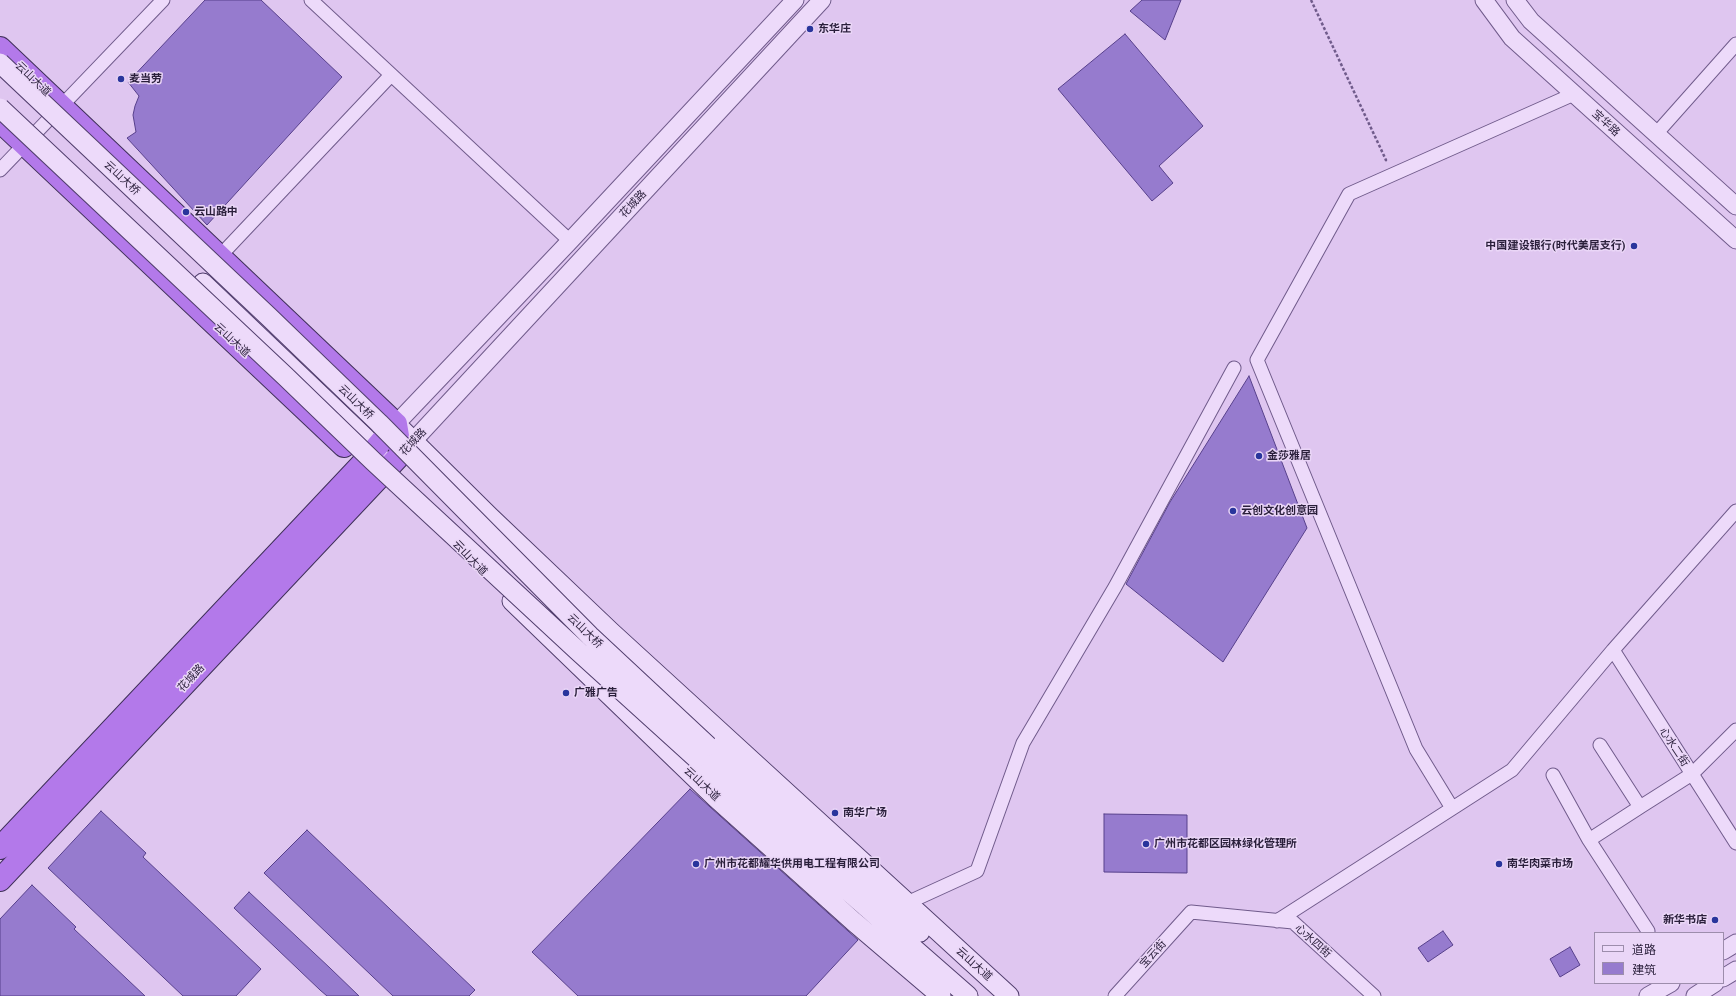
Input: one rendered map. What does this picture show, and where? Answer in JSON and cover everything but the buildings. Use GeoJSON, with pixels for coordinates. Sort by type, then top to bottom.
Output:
{"type":"FeatureCollection","features":[{"type":"Feature","properties":{"kind":"highway","name":"云山大道"},"geometry":{"type":"LineString","coordinates":[[0,48],[396,424]]}},
{"type":"Feature","properties":{"kind":"highway","name":"云山大道"},"geometry":{"type":"LineString","coordinates":[[0,121],[369,455],[385,472]]}},
{"type":"Feature","properties":{"kind":"highway"},"geometry":{"type":"LineString","coordinates":[[396,424],[407,448]]}},
{"type":"Feature","properties":{"kind":"highway","name":"花城路"},"geometry":{"type":"LineString","coordinates":[[0,848],[369,455],[396,424]]}},
{"type":"Feature","properties":{"kind":"highway","name":"花城路"},"geometry":{"type":"LineString","coordinates":[[0,880],[407,448]]}},
{"type":"Feature","properties":{"kind":"main road","name":"云山大桥"},"geometry":{"type":"LineString","coordinates":[[0,63],[279,327],[379,424],[590,636],[702,752]]}},
{"type":"Feature","properties":{"kind":"main road"},"geometry":{"type":"LineString","coordinates":[[0,79],[207,280],[369,455],[407,448]]}},
{"type":"Feature","properties":{"kind":"main road"},"geometry":{"type":"LineString","coordinates":[[0,92],[207,280],[272,327],[311,344]]}},
{"type":"Feature","properties":{"kind":"main road","name":"云山大桥"},"geometry":{"type":"LineString","coordinates":[[0,108],[285,376],[373,462],[578,651],[702,752]]}},
{"type":"Feature","properties":{"kind":"main road","name":"云山大道"},"geometry":{"type":"LineString","coordinates":[[407,448],[488,516],[616,637],[1009,996]]}},
{"type":"Feature","properties":{"kind":"main road","name":"云山大道"},"geometry":{"type":"LineString","coordinates":[[385,472],[545,634],[716,798],[853,921],[941,996]]}},
{"type":"Feature","properties":{"kind":"main road","name":"云山大道"},"geometry":{"type":"LineString","coordinates":[[702,752],[968,996]]}},
{"type":"Feature","properties":{"kind":"main road","name":"云山大道"},"geometry":{"type":"LineString","coordinates":[[702,752],[867,886],[998,996]]}},
{"type":"Feature","properties":{"kind":"street"},"geometry":{"type":"LineString","coordinates":[[0,170],[163,0]]}},
{"type":"Feature","properties":{"kind":"street"},"geometry":{"type":"LineString","coordinates":[[311,0],[570,241]]}},
{"type":"Feature","properties":{"kind":"street","name":"花城路"},"geometry":{"type":"LineString","coordinates":[[396,424],[570,241],[795,0]]}},
{"type":"Feature","properties":{"kind":"street","name":"花城路"},"geometry":{"type":"LineString","coordinates":[[407,448],[822,0]]}},
{"type":"Feature","properties":{"kind":"street","name":"宝华路"},"geometry":{"type":"LineString","coordinates":[[1484,0],[1512,38],[1736,240]]}},
{"type":"Feature","properties":{"kind":"street"},"geometry":{"type":"LineString","coordinates":[[1515,0],[1531,20],[1736,206]]}},
{"type":"Feature","properties":{"kind":"street"},"geometry":{"type":"LineString","coordinates":[[1656,134],[1736,44]]}},
{"type":"Feature","properties":{"kind":"street"},"geometry":{"type":"LineString","coordinates":[[220,256],[391,75]]}},
{"type":"Feature","properties":{"kind":"street"},"geometry":{"type":"LineString","coordinates":[[1452,808],[1416,749],[1257,360],[1349,194],[1574,94]]}},
{"type":"Feature","properties":{"kind":"street"},"geometry":{"type":"LineString","coordinates":[[907,903],[977,871],[1023,743],[1115,587],[1234,368]]}},
{"type":"Feature","properties":{"kind":"street"},"geometry":{"type":"LineString","coordinates":[[1277,921],[1512,770],[1613,650],[1736,511]]}},
{"type":"Feature","properties":{"kind":"street","name":"心水二街"},"geometry":{"type":"LineString","coordinates":[[1613,650],[1736,843]]}},
{"type":"Feature","properties":{"kind":"street"},"geometry":{"type":"LineString","coordinates":[[1589,840],[1692,774],[1735,733]]}},
{"type":"Feature","properties":{"kind":"street"},"geometry":{"type":"LineString","coordinates":[[1600,745],[1640,807]]}},
{"type":"Feature","properties":{"kind":"street"},"geometry":{"type":"LineString","coordinates":[[1553,775],[1589,840],[1648,931]]}},
{"type":"Feature","properties":{"kind":"street","name":"心水四街"},"geometry":{"type":"LineString","coordinates":[[1191,912],[1293,922],[1374,996]]}},
{"type":"Feature","properties":{"kind":"street","name":"宝云街"},"geometry":{"type":"LineString","coordinates":[[1115,996],[1191,912]]}},
{"type":"Feature","properties":{"kind":"street"},"geometry":{"type":"LineString","coordinates":[[1724,950],[1736,943]]}},
{"type":"Feature","properties":{"kind":"street"},"geometry":{"type":"LineString","coordinates":[[1724,977],[1736,970]]}},
{"type":"Feature","properties":{"kind":"street"},"geometry":{"type":"LineString","coordinates":[[1648,996],[1669,984]]}},
{"type":"Feature","properties":{"kind":"street"},"geometry":{"type":"LineString","coordinates":[[1695,996],[1713,984]]}},
{"type":"Feature","properties":{"kind":"path"},"geometry":{"type":"LineString","coordinates":[[1311,0],[1386,160],[1380,165]]}},
{"type":"Feature","properties":{"kind":"place","name":"东华庄"},"geometry":{"type":"Point","coordinates":[810,29]}},
{"type":"Feature","properties":{"kind":"place","name":"麦当劳"},"geometry":{"type":"Point","coordinates":[121,79]}},
{"type":"Feature","properties":{"kind":"place","name":"云山路中"},"geometry":{"type":"Point","coordinates":[186,212]}},
{"type":"Feature","properties":{"kind":"place","name":"中国建设银行(时代美居支行)"},"geometry":{"type":"Point","coordinates":[1634,246]}},
{"type":"Feature","properties":{"kind":"place","name":"金莎雅居"},"geometry":{"type":"Point","coordinates":[1259,456]}},
{"type":"Feature","properties":{"kind":"place","name":"云创文化创意园"},"geometry":{"type":"Point","coordinates":[1233,511]}},
{"type":"Feature","properties":{"kind":"place","name":"广雅广告"},"geometry":{"type":"Point","coordinates":[566,693]}},
{"type":"Feature","properties":{"kind":"place","name":"南华广场"},"geometry":{"type":"Point","coordinates":[835,813]}},
{"type":"Feature","properties":{"kind":"place","name":"广州市花都区园林绿化管理所"},"geometry":{"type":"Point","coordinates":[1146,844]}},
{"type":"Feature","properties":{"kind":"place","name":"广州市花都耀华供用电工程有限公司"},"geometry":{"type":"Point","coordinates":[696,864]}},
{"type":"Feature","properties":{"kind":"place","name":"南华肉菜市场"},"geometry":{"type":"Point","coordinates":[1499,864]}},
{"type":"Feature","properties":{"kind":"place","name":"新华书店"},"geometry":{"type":"Point","coordinates":[1715,920]}}]}
